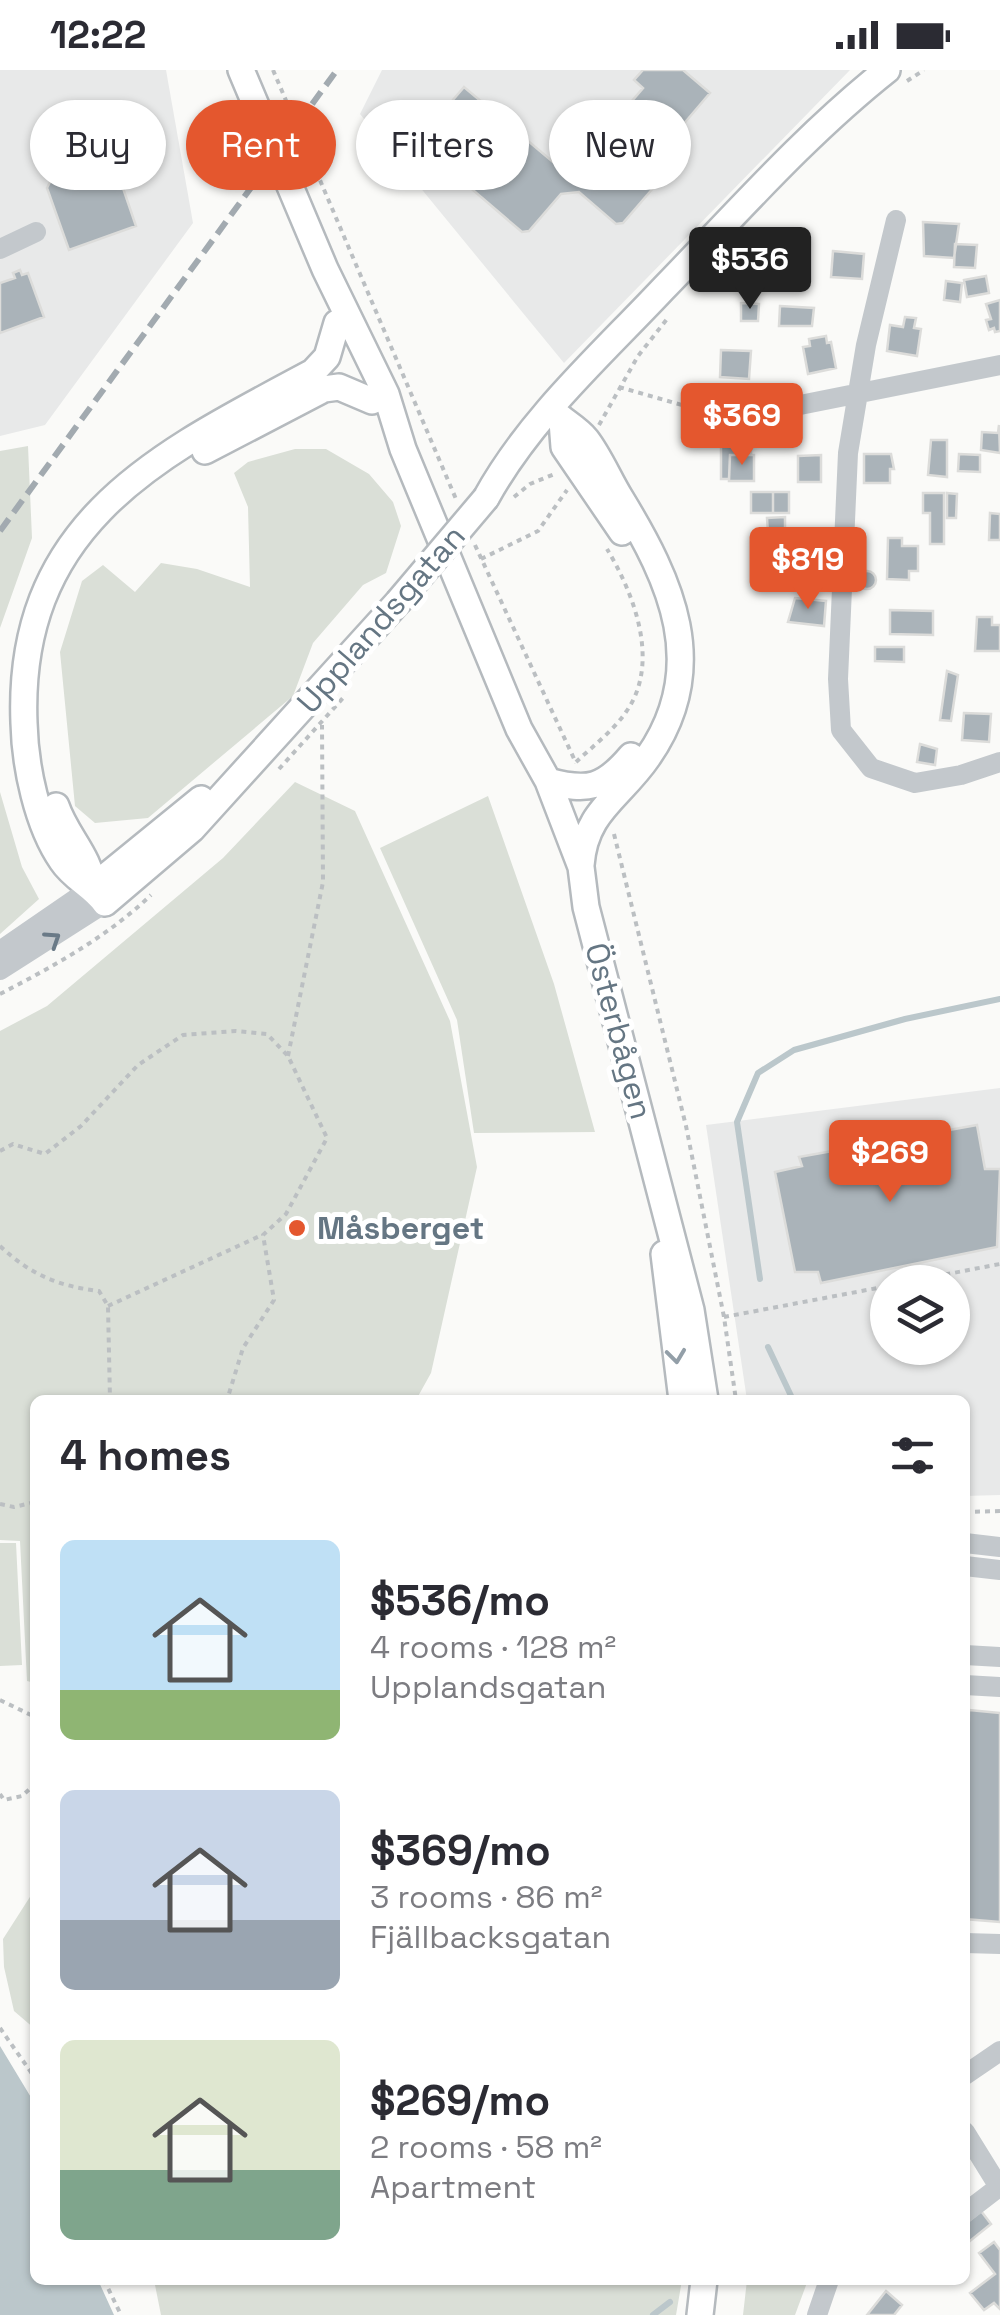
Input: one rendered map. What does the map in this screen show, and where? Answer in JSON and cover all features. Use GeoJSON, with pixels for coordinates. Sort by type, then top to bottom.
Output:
{"type":"FeatureCollection","features":[{"type":"Feature","properties":{"kind":"main road","name":"Österbågen"},"geometry":{"type":"LineString","coordinates":[[241,70],[325,269],[386,394],[403,449],[520,729],[548,780],[581,868],[586,907],[691,1310],[703,1395]]}},
{"type":"Feature","properties":{"kind":"main road","name":"Upplandsgatan"},"geometry":{"type":"LineString","coordinates":[[99,895],[275,740],[398,602],[497,501],[507,481],[625,326],[666,303],[815,131],[892,80]]}},
{"type":"Feature","properties":{"kind":"main road","name":"Österbågen"},"geometry":{"type":"LineString","coordinates":[[325,269],[336,322],[372,401],[403,449]]}},
{"type":"Feature","properties":{"kind":"main road"},"geometry":{"type":"LineString","coordinates":[[99,895],[74,875],[55,848],[34,786],[24,740],[25,674],[39,612],[52,579],[90,518],[117,490],[145,467],[314,372],[327,357],[336,322]]}},
{"type":"Feature","properties":{"kind":"main road"},"geometry":{"type":"LineString","coordinates":[[99,895],[88,862],[68,835],[56,808],[38,708],[52,616],[80,556],[126,503],[154,480],[247,428],[324,389],[339,388],[372,401]]}},
{"type":"Feature","properties":{"kind":"main road"},"geometry":{"type":"LineString","coordinates":[[548,780],[595,798],[628,784],[651,754],[668,717],[680,650],[676,616],[656,555],[557,415]]}},
{"type":"Feature","properties":{"kind":"main road","name":"Österbågen"},"geometry":{"type":"LineString","coordinates":[[520,729],[541,803],[567,873],[586,907]]}},
{"type":"Feature","properties":{"kind":"main road"},"geometry":{"type":"LineString","coordinates":[[581,868],[583,841],[595,798]]}},
{"type":"Feature","properties":{"kind":"main road","name":"Österbågen"},"geometry":{"type":"LineString","coordinates":[[653,1155],[681,1395]]}},
{"type":"Feature","properties":{"kind":"main road"},"geometry":{"type":"LineString","coordinates":[[700,2315],[703,2285]]}},
{"type":"Feature","properties":{"kind":"street"},"geometry":{"type":"LineString","coordinates":[[896,220],[856,395],[848,453],[841,730],[871,768],[915,782],[960,775],[1000,762]]}},
{"type":"Feature","properties":{"kind":"street"},"geometry":{"type":"LineString","coordinates":[[0,249],[36,232]]}},
{"type":"Feature","properties":{"kind":"street"},"geometry":{"type":"LineString","coordinates":[[701,410],[784,408],[1000,366]]}},
{"type":"Feature","properties":{"kind":"street"},"geometry":{"type":"LineString","coordinates":[[0,951],[99,895]]}},
{"type":"Feature","properties":{"kind":"street"},"geometry":{"type":"LineString","coordinates":[[0,970],[99,895]]}},
{"type":"Feature","properties":{"kind":"street"},"geometry":{"type":"LineString","coordinates":[[970,1544],[1000,1547]]}},
{"type":"Feature","properties":{"kind":"street"},"geometry":{"type":"LineString","coordinates":[[970,1567],[1000,1570]]}},
{"type":"Feature","properties":{"kind":"street"},"geometry":{"type":"LineString","coordinates":[[970,1655],[1000,1657]]}},
{"type":"Feature","properties":{"kind":"street"},"geometry":{"type":"LineString","coordinates":[[970,1685],[1000,1687]]}},
{"type":"Feature","properties":{"kind":"street"},"geometry":{"type":"LineString","coordinates":[[970,1943],[1000,1944]]}},
{"type":"Feature","properties":{"kind":"street"},"geometry":{"type":"LineString","coordinates":[[970,2071],[1000,2051]]}},
{"type":"Feature","properties":{"kind":"street"},"geometry":{"type":"LineString","coordinates":[[970,2142],[999,2186],[970,2209]]}},
{"type":"Feature","properties":{"kind":"street"},"geometry":{"type":"LineString","coordinates":[[817,2315],[827,2285]]}},
{"type":"Feature","properties":{"kind":"path"},"geometry":{"type":"LineString","coordinates":[[273,70],[459,506]]}},
{"type":"Feature","properties":{"kind":"path"},"geometry":{"type":"LineString","coordinates":[[892,80],[924,70]]}},
{"type":"Feature","properties":{"kind":"path"},"geometry":{"type":"LineString","coordinates":[[497,501],[554,477],[578,449],[605,416],[666,303]]}},
{"type":"Feature","properties":{"kind":"path"},"geometry":{"type":"LineString","coordinates":[[620,387],[701,410]]}},
{"type":"Feature","properties":{"kind":"path"},"geometry":{"type":"LineString","coordinates":[[482,559],[538,531],[567,490],[574,499]]}},
{"type":"Feature","properties":{"kind":"path"},"geometry":{"type":"LineString","coordinates":[[576,762],[627,711],[643,654],[636,610],[625,578],[598,536]]}},
{"type":"Feature","properties":{"kind":"path"},"geometry":{"type":"LineString","coordinates":[[474,542],[622,854],[686,1126],[735,1395]]}},
{"type":"Feature","properties":{"kind":"path"},"geometry":{"type":"LineString","coordinates":[[288,1056],[324,882],[322,722]]}},
{"type":"Feature","properties":{"kind":"path"},"geometry":{"type":"LineString","coordinates":[[0,1151],[13,1144],[45,1154],[81,1126],[138,1064],[183,1035],[236,1031],[267,1034],[288,1056],[326,1138],[286,1214],[263,1235],[108,1306]]}},
{"type":"Feature","properties":{"kind":"path"},"geometry":{"type":"LineString","coordinates":[[229,1395],[243,1348],[274,1300],[263,1235]]}},
{"type":"Feature","properties":{"kind":"path"},"geometry":{"type":"LineString","coordinates":[[0,1246],[34,1275],[67,1287],[100,1291],[108,1306],[110,1395]]}},
{"type":"Feature","properties":{"kind":"path"},"geometry":{"type":"LineString","coordinates":[[970,1270],[1000,1264]]}},
{"type":"Feature","properties":{"kind":"path"},"geometry":{"type":"LineString","coordinates":[[724,1317],[870,1289]]}},
{"type":"Feature","properties":{"kind":"path"},"geometry":{"type":"LineString","coordinates":[[0,1504],[30,1503]]}},
{"type":"Feature","properties":{"kind":"path"},"geometry":{"type":"LineString","coordinates":[[970,1512],[1000,1511]]}},
{"type":"Feature","properties":{"kind":"path"},"geometry":{"type":"LineString","coordinates":[[0,1700],[30,1714]]}},
{"type":"Feature","properties":{"kind":"path"},"geometry":{"type":"LineString","coordinates":[[0,1794],[2,1802],[22,1796],[30,1789]]}},
{"type":"Feature","properties":{"kind":"path"},"geometry":{"type":"LineString","coordinates":[[0,2028],[30,2071]]}},
{"type":"Feature","properties":{"kind":"path"},"geometry":{"type":"LineString","coordinates":[[106,2285],[120,2315]]}},
{"type":"Feature","properties":{"kind":"shaded area"},"geometry":{"type":"Polygon","coordinates":[[[0,70],[166,70],[193,223],[45,425],[0,436],[0,70]]]}},
{"type":"Feature","properties":{"kind":"shaded area"},"geometry":{"type":"Polygon","coordinates":[[[382,70],[850,70],[564,363],[422,190],[529,190],[529,100],[367,100],[382,70]]]}},
{"type":"Feature","properties":{"kind":"shaded area"},"geometry":{"type":"Polygon","coordinates":[[[28,446],[32,538],[0,628],[0,451],[28,446]]]}},
{"type":"Feature","properties":{"kind":"shaded area"},"geometry":{"type":"Polygon","coordinates":[[[295,449],[326,449],[369,474],[393,502],[401,526],[386,573],[363,585],[313,643],[293,696],[148,818],[95,823],[75,806],[60,652],[82,581],[103,565],[135,592],[161,563],[197,569],[250,587],[248,507],[234,473],[248,462],[295,449]]]}},
{"type":"Feature","properties":{"kind":"shaded area"},"geometry":{"type":"Polygon","coordinates":[[[295,782],[355,811],[450,1021],[477,1167],[431,1373],[419,1395],[30,1395],[30,1682],[20,1541],[0,1540],[0,1031],[47,1006],[223,858],[295,782]]]}},
{"type":"Feature","properties":{"kind":"shaded area"},"geometry":{"type":"Polygon","coordinates":[[[0,792],[22,867],[39,899],[0,934],[0,792]]]}},
{"type":"Feature","properties":{"kind":"shaded area"},"geometry":{"type":"Polygon","coordinates":[[[488,796],[554,984],[595,1132],[474,1133],[457,1020],[380,848],[488,796]]]}},
{"type":"Feature","properties":{"kind":"shaded area"},"geometry":{"type":"Polygon","coordinates":[[[1000,1088],[1000,1495],[970,1496],[970,1395],[746,1395],[706,1125],[1000,1088]]]}},
{"type":"Feature","properties":{"kind":"shaded area"},"geometry":{"type":"Polygon","coordinates":[[[0,1543],[16,1543],[22,1665],[0,1666],[0,1543]]]}},
{"type":"Feature","properties":{"kind":"shaded area"},"geometry":{"type":"Polygon","coordinates":[[[30,1897],[30,2025],[14,2011],[4,1967],[3,1939],[30,1897]]]}},
{"type":"Feature","properties":{"kind":"shaded area"},"geometry":{"type":"Polygon","coordinates":[[[0,2046],[30,2096],[30,2285],[100,2285],[114,2315],[0,2315],[0,2046]]]}},
{"type":"Feature","properties":{"kind":"shaded area"},"geometry":{"type":"Polygon","coordinates":[[[155,2285],[681,2285],[676,2315],[161,2315],[155,2285]]]}},
{"type":"Feature","properties":{"kind":"shaded area"},"geometry":{"type":"Polygon","coordinates":[[[746,2285],[806,2285],[795,2315],[743,2315],[746,2285]]]}},
{"type":"Feature","properties":{"kind":"building"},"geometry":{"type":"Polygon","coordinates":[[[643,70],[683,70],[710,93],[691,115],[691,100],[633,100],[643,88],[634,80],[643,70]]]}},
{"type":"Feature","properties":{"kind":"building"},"geometry":{"type":"Polygon","coordinates":[[[464,87],[479,100],[453,100],[464,87]]]}},
{"type":"Feature","properties":{"kind":"building"},"geometry":{"type":"Polygon","coordinates":[[[529,142],[549,159],[549,190],[652,190],[623,223],[616,224],[579,192],[561,194],[529,231],[522,232],[473,190],[529,190],[529,142]]]}},
{"type":"Feature","properties":{"kind":"building"},"geometry":{"type":"Polygon","coordinates":[[[48,190],[124,190],[136,226],[69,250],[48,190]]]}},
{"type":"Feature","properties":{"kind":"building"},"geometry":{"type":"Polygon","coordinates":[[[923,222],[959,224],[954,258],[924,256],[923,222]]]}},
{"type":"Feature","properties":{"kind":"building"},"geometry":{"type":"Polygon","coordinates":[[[955,244],[977,245],[975,268],[954,267],[955,244]]]}},
{"type":"Feature","properties":{"kind":"building"},"geometry":{"type":"Polygon","coordinates":[[[833,251],[864,254],[862,279],[831,277],[833,251]]]}},
{"type":"Feature","properties":{"kind":"building"},"geometry":{"type":"Polygon","coordinates":[[[20,270],[22,275],[28,273],[44,317],[0,333],[0,283],[15,278],[13,273],[20,270]]]}},
{"type":"Feature","properties":{"kind":"building"},"geometry":{"type":"Polygon","coordinates":[[[986,276],[989,293],[967,297],[964,280],[986,276]]]}},
{"type":"Feature","properties":{"kind":"building"},"geometry":{"type":"Polygon","coordinates":[[[946,281],[962,283],[960,302],[944,300],[946,281]]]}},
{"type":"Feature","properties":{"kind":"building"},"geometry":{"type":"Polygon","coordinates":[[[1000,300],[1000,331],[995,332],[994,328],[989,330],[986,320],[991,319],[986,304],[1000,300]]]}},
{"type":"Feature","properties":{"kind":"building"},"geometry":{"type":"Polygon","coordinates":[[[741,303],[759,304],[758,321],[741,321],[741,303]]]}},
{"type":"Feature","properties":{"kind":"building"},"geometry":{"type":"Polygon","coordinates":[[[780,306],[814,308],[812,326],[779,326],[780,306]]]}},
{"type":"Feature","properties":{"kind":"building"},"geometry":{"type":"Polygon","coordinates":[[[905,317],[916,318],[914,328],[921,329],[917,356],[887,351],[890,325],[903,327],[905,317]]]}},
{"type":"Feature","properties":{"kind":"building"},"geometry":{"type":"Polygon","coordinates":[[[826,336],[836,368],[808,374],[803,347],[810,346],[809,339],[826,336]]]}},
{"type":"Feature","properties":{"kind":"building"},"geometry":{"type":"Polygon","coordinates":[[[721,350],[751,351],[749,379],[720,377],[721,350]]]}},
{"type":"Feature","properties":{"kind":"building"},"geometry":{"type":"Polygon","coordinates":[[[999,425],[1000,453],[981,450],[982,432],[998,433],[999,425]]]}},
{"type":"Feature","properties":{"kind":"building"},"geometry":{"type":"Polygon","coordinates":[[[931,440],[947,440],[947,477],[928,475],[931,440]]]}},
{"type":"Feature","properties":{"kind":"building"},"geometry":{"type":"Polygon","coordinates":[[[721,446],[751,446],[751,455],[730,455],[729,479],[721,479],[721,446]]]}},
{"type":"Feature","properties":{"kind":"building"},"geometry":{"type":"Polygon","coordinates":[[[864,454],[891,454],[894,469],[890,469],[890,483],[864,483],[864,454]]]}},
{"type":"Feature","properties":{"kind":"building"},"geometry":{"type":"Polygon","coordinates":[[[959,454],[980,455],[980,472],[958,471],[959,454]]]}},
{"type":"Feature","properties":{"kind":"building"},"geometry":{"type":"Polygon","coordinates":[[[730,455],[754,455],[754,481],[729,481],[730,455]]]}},
{"type":"Feature","properties":{"kind":"building"},"geometry":{"type":"Polygon","coordinates":[[[821,455],[821,482],[798,482],[798,456],[821,455]]]}},
{"type":"Feature","properties":{"kind":"building"},"geometry":{"type":"Polygon","coordinates":[[[751,492],[773,492],[773,513],[751,513],[751,492]]]}},
{"type":"Feature","properties":{"kind":"building"},"geometry":{"type":"Polygon","coordinates":[[[773,492],[789,492],[789,513],[773,513],[773,492]]]}},
{"type":"Feature","properties":{"kind":"building"},"geometry":{"type":"Polygon","coordinates":[[[923,493],[944,493],[944,544],[930,544],[930,513],[923,513],[923,493]]]}},
{"type":"Feature","properties":{"kind":"building"},"geometry":{"type":"Polygon","coordinates":[[[947,493],[957,494],[956,518],[947,518],[947,493]]]}},
{"type":"Feature","properties":{"kind":"building"},"geometry":{"type":"Polygon","coordinates":[[[990,513],[1000,514],[1000,540],[989,540],[990,513]]]}},
{"type":"Feature","properties":{"kind":"building"},"geometry":{"type":"Polygon","coordinates":[[[785,517],[785,532],[768,533],[767,518],[785,517]]]}},
{"type":"Feature","properties":{"kind":"building"},"geometry":{"type":"Polygon","coordinates":[[[804,537],[823,538],[818,578],[787,577],[788,559],[803,555],[804,537]]]}},
{"type":"Feature","properties":{"kind":"building"},"geometry":{"type":"Polygon","coordinates":[[[888,538],[902,538],[902,546],[918,546],[918,571],[909,571],[909,580],[887,579],[888,538]]]}},
{"type":"Feature","properties":{"kind":"building"},"geometry":{"type":"Polygon","coordinates":[[[867,571],[876,580],[867,589],[858,580],[867,571]]]}},
{"type":"Feature","properties":{"kind":"building"},"geometry":{"type":"Polygon","coordinates":[[[795,598],[826,601],[824,626],[788,622],[795,598]]]}},
{"type":"Feature","properties":{"kind":"building"},"geometry":{"type":"Polygon","coordinates":[[[890,610],[933,611],[933,635],[890,634],[890,610]]]}},
{"type":"Feature","properties":{"kind":"building"},"geometry":{"type":"Polygon","coordinates":[[[977,617],[992,617],[992,625],[1000,625],[1000,651],[975,651],[977,617]]]}},
{"type":"Feature","properties":{"kind":"building"},"geometry":{"type":"Polygon","coordinates":[[[875,647],[904,647],[904,662],[875,661],[875,647]]]}},
{"type":"Feature","properties":{"kind":"building"},"geometry":{"type":"Polygon","coordinates":[[[947,671],[958,675],[951,721],[940,720],[947,671]]]}},
{"type":"Feature","properties":{"kind":"building"},"geometry":{"type":"Polygon","coordinates":[[[964,713],[991,714],[989,742],[962,740],[964,713]]]}},
{"type":"Feature","properties":{"kind":"building"},"geometry":{"type":"Polygon","coordinates":[[[920,744],[937,749],[935,765],[917,762],[920,744]]]}},
{"type":"Feature","properties":{"kind":"building"},"geometry":{"type":"Polygon","coordinates":[[[977,1125],[985,1169],[1000,1169],[997,1247],[909,1265],[870,1265],[870,1273],[821,1283],[818,1272],[795,1272],[775,1172],[802,1166],[799,1157],[977,1125]]]}},
{"type":"Feature","properties":{"kind":"building"},"geometry":{"type":"Polygon","coordinates":[[[970,1710],[1000,1713],[1000,1922],[970,1919],[970,1710]]]}},
{"type":"Feature","properties":{"kind":"building"},"geometry":{"type":"Polygon","coordinates":[[[981,2211],[991,2224],[970,2241],[970,2220],[981,2211]]]}},
{"type":"Feature","properties":{"kind":"building"},"geometry":{"type":"Polygon","coordinates":[[[994,2242],[1000,2250],[1000,2309],[994,2303],[984,2310],[970,2293],[995,2274],[979,2253],[994,2242]]]}},
{"type":"Feature","properties":{"kind":"building"},"geometry":{"type":"Polygon","coordinates":[[[886,2291],[902,2305],[894,2315],[867,2315],[886,2291]]]}},
{"type":"Feature","properties":{"kind":"waterway"},"geometry":{"type":"LineString","coordinates":[[760,1279],[737,1122],[758,1073],[794,1050],[905,1019],[1000,999]]}},
{"type":"Feature","properties":{"kind":"waterway"},"geometry":{"type":"LineString","coordinates":[[768,1347],[791,1395]]}},
{"type":"Feature","properties":{"kind":"waterway"},"geometry":{"type":"LineString","coordinates":[[653,2315],[670,2302]]}},
{"type":"Feature","properties":{"kind":"railway"},"geometry":{"type":"LineString","coordinates":[[0,531],[337,70]]}},
{"type":"Feature","properties":{"kind":"place","name":"Måsberget"},"geometry":{"type":"Point","coordinates":[297,1228]}}]}
